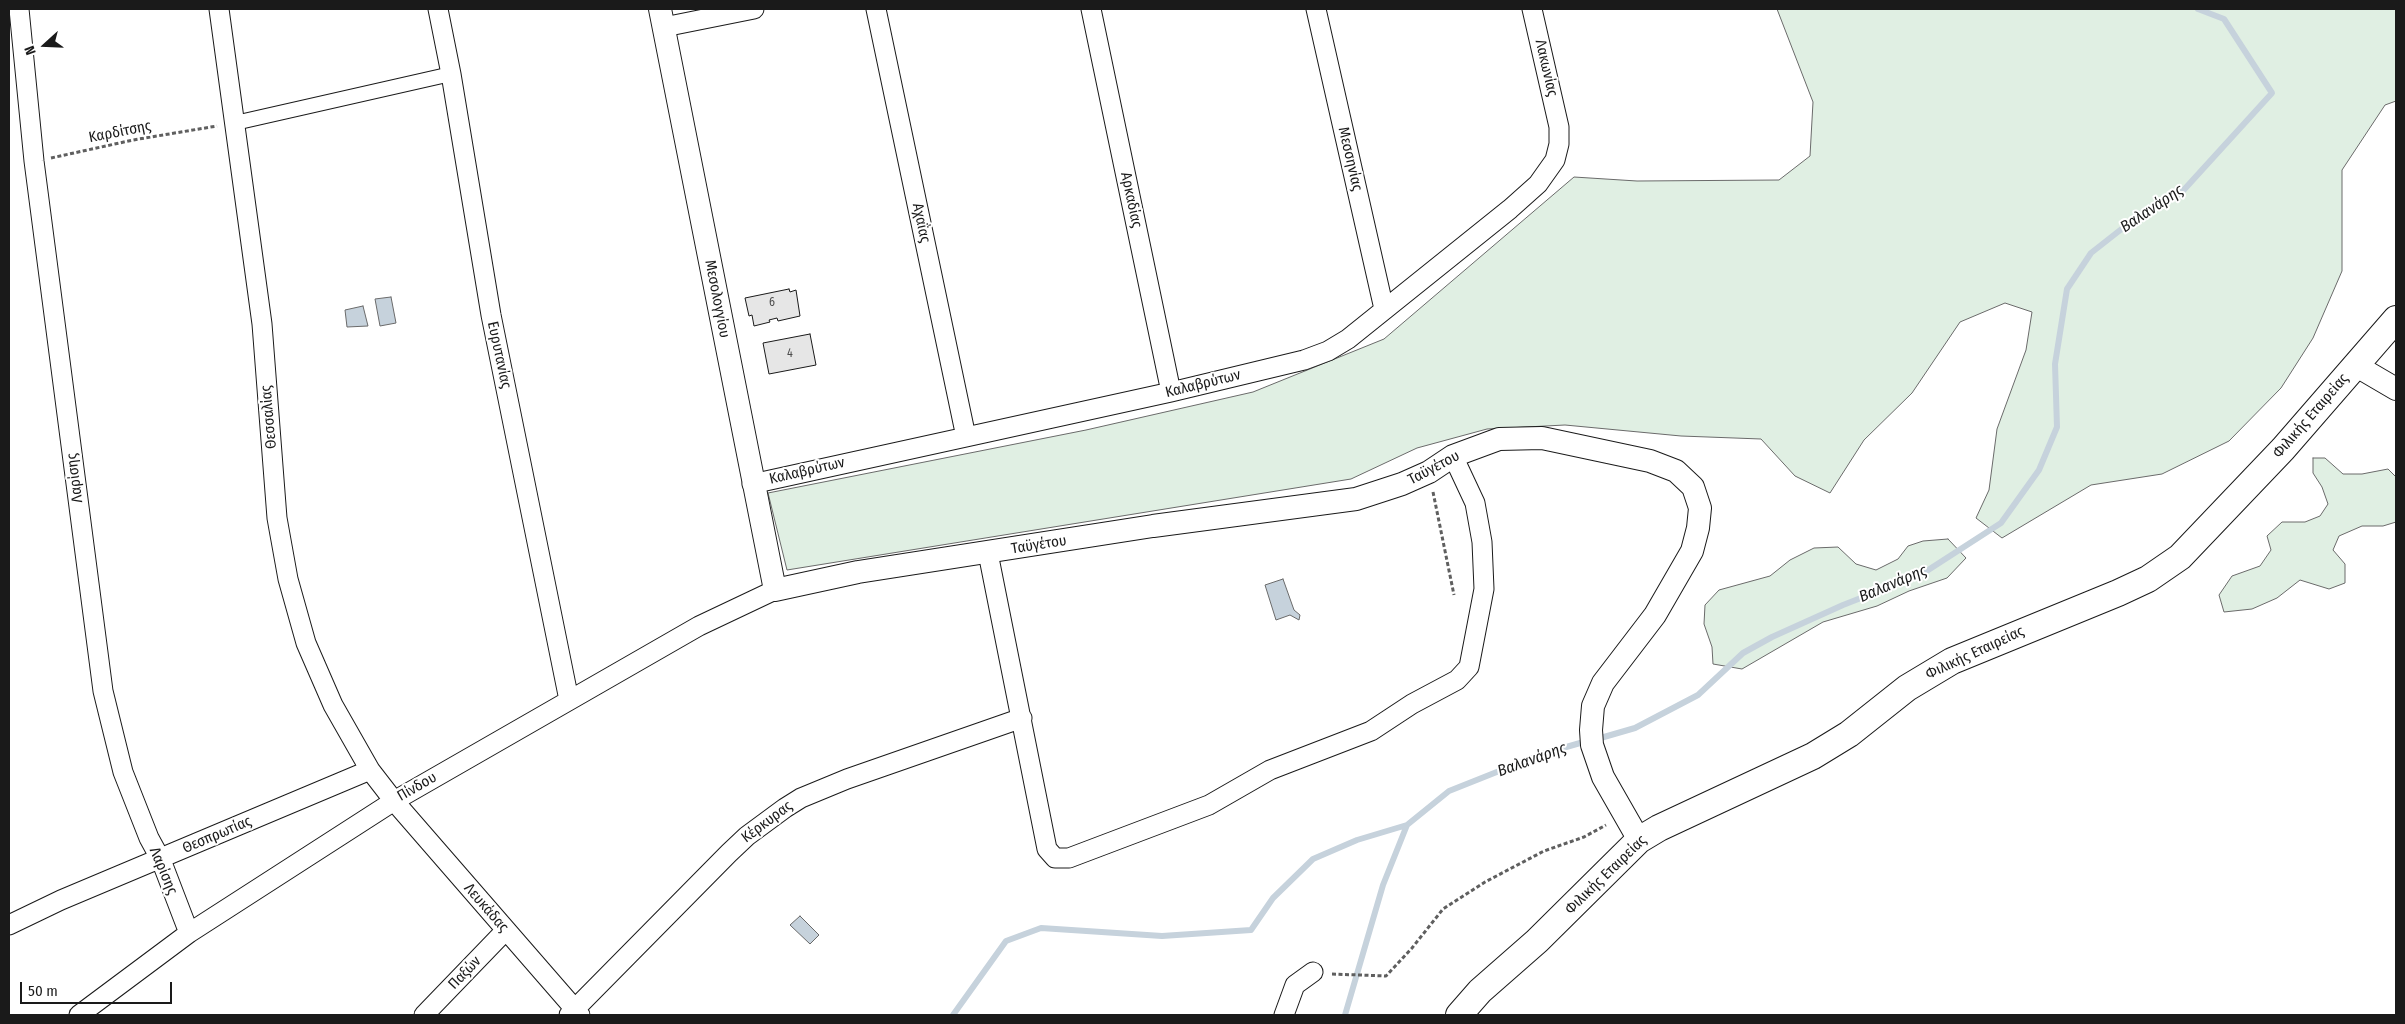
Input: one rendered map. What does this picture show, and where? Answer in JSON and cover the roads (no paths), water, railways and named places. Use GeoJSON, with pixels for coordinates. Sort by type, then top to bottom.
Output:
{"type":"FeatureCollection","features":[{"type":"Feature","properties":{"kind":"main road","name":"Φιλικής Εταιρείας"},"geometry":{"type":"LineString","coordinates":[[1459,1015],[1480,991],[1537,941],[1639,840],[1670,821],[1813,756],[1849,734],[1907,688],[1952,661],[2118,593],[2168,566],[2207,531],[2283,449],[2396,319]]}},
{"type":"Feature","properties":{"kind":"street","name":"Λαρίσης"},"geometry":{"type":"LineString","coordinates":[[19,9],[34,161],[103,691],[123,772],[149,838],[161,860],[188,933]]}},
{"type":"Feature","properties":{"kind":"street","name":"Θεσσαλίας"},"geometry":{"type":"LineString","coordinates":[[219,9],[262,324],[277,518],[284,561],[300,622],[321,679],[347,732],[370,770],[394,801]]}},
{"type":"Feature","properties":{"kind":"street","name":"Ευρυτανίας"},"geometry":{"type":"LineString","coordinates":[[438,9],[451,74],[491,315],[569,700]]}},
{"type":"Feature","properties":{"kind":"street"},"geometry":{"type":"LineString","coordinates":[[662,18],[754,9]]}},
{"type":"Feature","properties":{"kind":"street","name":"Αχαΐας"},"geometry":{"type":"LineString","coordinates":[[876,9],[966,437]]}},
{"type":"Feature","properties":{"kind":"street","name":"Αρκαδίας"},"geometry":{"type":"LineString","coordinates":[[1091,9],[1171,392]]}},
{"type":"Feature","properties":{"kind":"street","name":"Μεσσηνίας"},"geometry":{"type":"LineString","coordinates":[[1316,9],[1384,309]]}},
{"type":"Feature","properties":{"kind":"street","name":"Λακωνίας"},"geometry":{"type":"LineString","coordinates":[[1532,9],[1559,127]]}},
{"type":"Feature","properties":{"kind":"street","name":"Μεσολογγίου"},"geometry":{"type":"LineString","coordinates":[[662,18],[752,484],[775,590]]}},
{"type":"Feature","properties":{"kind":"street"},"geometry":{"type":"LineString","coordinates":[[236,123],[451,74]]}},
{"type":"Feature","properties":{"kind":"street","name":"Καλαβρύτων"},"geometry":{"type":"LineString","coordinates":[[752,484],[1171,392],[1304,360],[1328,351],[1348,339],[1510,209],[1538,184],[1556,160],[1559,144],[1559,127]]}},
{"type":"Feature","properties":{"kind":"street"},"geometry":{"type":"LineString","coordinates":[[2355,365],[2396,389]]}},
{"type":"Feature","properties":{"kind":"street","name":"Ταϋγέτου"},"geometry":{"type":"LineString","coordinates":[[775,590],[858,572],[1153,526],[1356,499],[1402,484],[1429,472],[1453,456],[1499,440],[1542,438],[1650,461],[1676,471],[1694,487],[1700,508],[1698,528],[1692,551],[1655,615],[1603,683],[1593,706],[1591,730],[1596,759],[1610,790],[1639,840]]}},
{"type":"Feature","properties":{"kind":"street"},"geometry":{"type":"LineString","coordinates":[[988,553],[1048,849],[1055,858],[1062,860],[1103,847],[1209,805],[1270,770],[1371,731],[1412,704],[1457,680],[1469,667],[1484,589],[1482,542],[1475,503],[1453,456]]}},
{"type":"Feature","properties":{"kind":"street","name":"Πίνδου"},"geometry":{"type":"LineString","coordinates":[[79,1015],[188,933],[394,801],[699,626],[775,590]]}},
{"type":"Feature","properties":{"kind":"street","name":"Κέρκυρας"},"geometry":{"type":"LineString","coordinates":[[574,1013],[729,853],[747,836],[800,798],[847,779],[1022,718]]}},
{"type":"Feature","properties":{"kind":"street","name":"Θεσπρωτίας"},"geometry":{"type":"LineString","coordinates":[[9,926],[61,900],[161,860],[370,770]]}},
{"type":"Feature","properties":{"kind":"street","name":"Λευκάδας"},"geometry":{"type":"LineString","coordinates":[[394,801],[506,930],[574,1013]]}},
{"type":"Feature","properties":{"kind":"street","name":"Παξών"},"geometry":{"type":"LineString","coordinates":[[424,1015],[506,930]]}},
{"type":"Feature","properties":{"kind":"street"},"geometry":{"type":"LineString","coordinates":[[1284,1015],[1296,985],[1313,972]]}},
{"type":"Feature","properties":{"kind":"waterway","name":"Βαλανάρης"},"geometry":{"type":"LineString","coordinates":[[1597,739],[1635,728],[1698,695],[1743,653],[1772,637],[1843,605],[1922,574],[2001,523],[2039,470],[2057,427],[2055,364],[2067,289],[2091,253],[2133,220],[2181,193],[2272,93],[2224,19],[2198,9]]}},
{"type":"Feature","properties":{"kind":"waterway","name":"Βαλανάρης"},"geometry":{"type":"LineString","coordinates":[[1345,1015],[1383,885],[1407,825],[1449,791],[1542,754],[1587,741]]}},
{"type":"Feature","properties":{"kind":"waterway"},"geometry":{"type":"LineString","coordinates":[[953,1015],[1006,941],[1041,928],[1162,936],[1251,930],[1273,898],[1313,859],[1357,840],[1407,825]]}}]}
